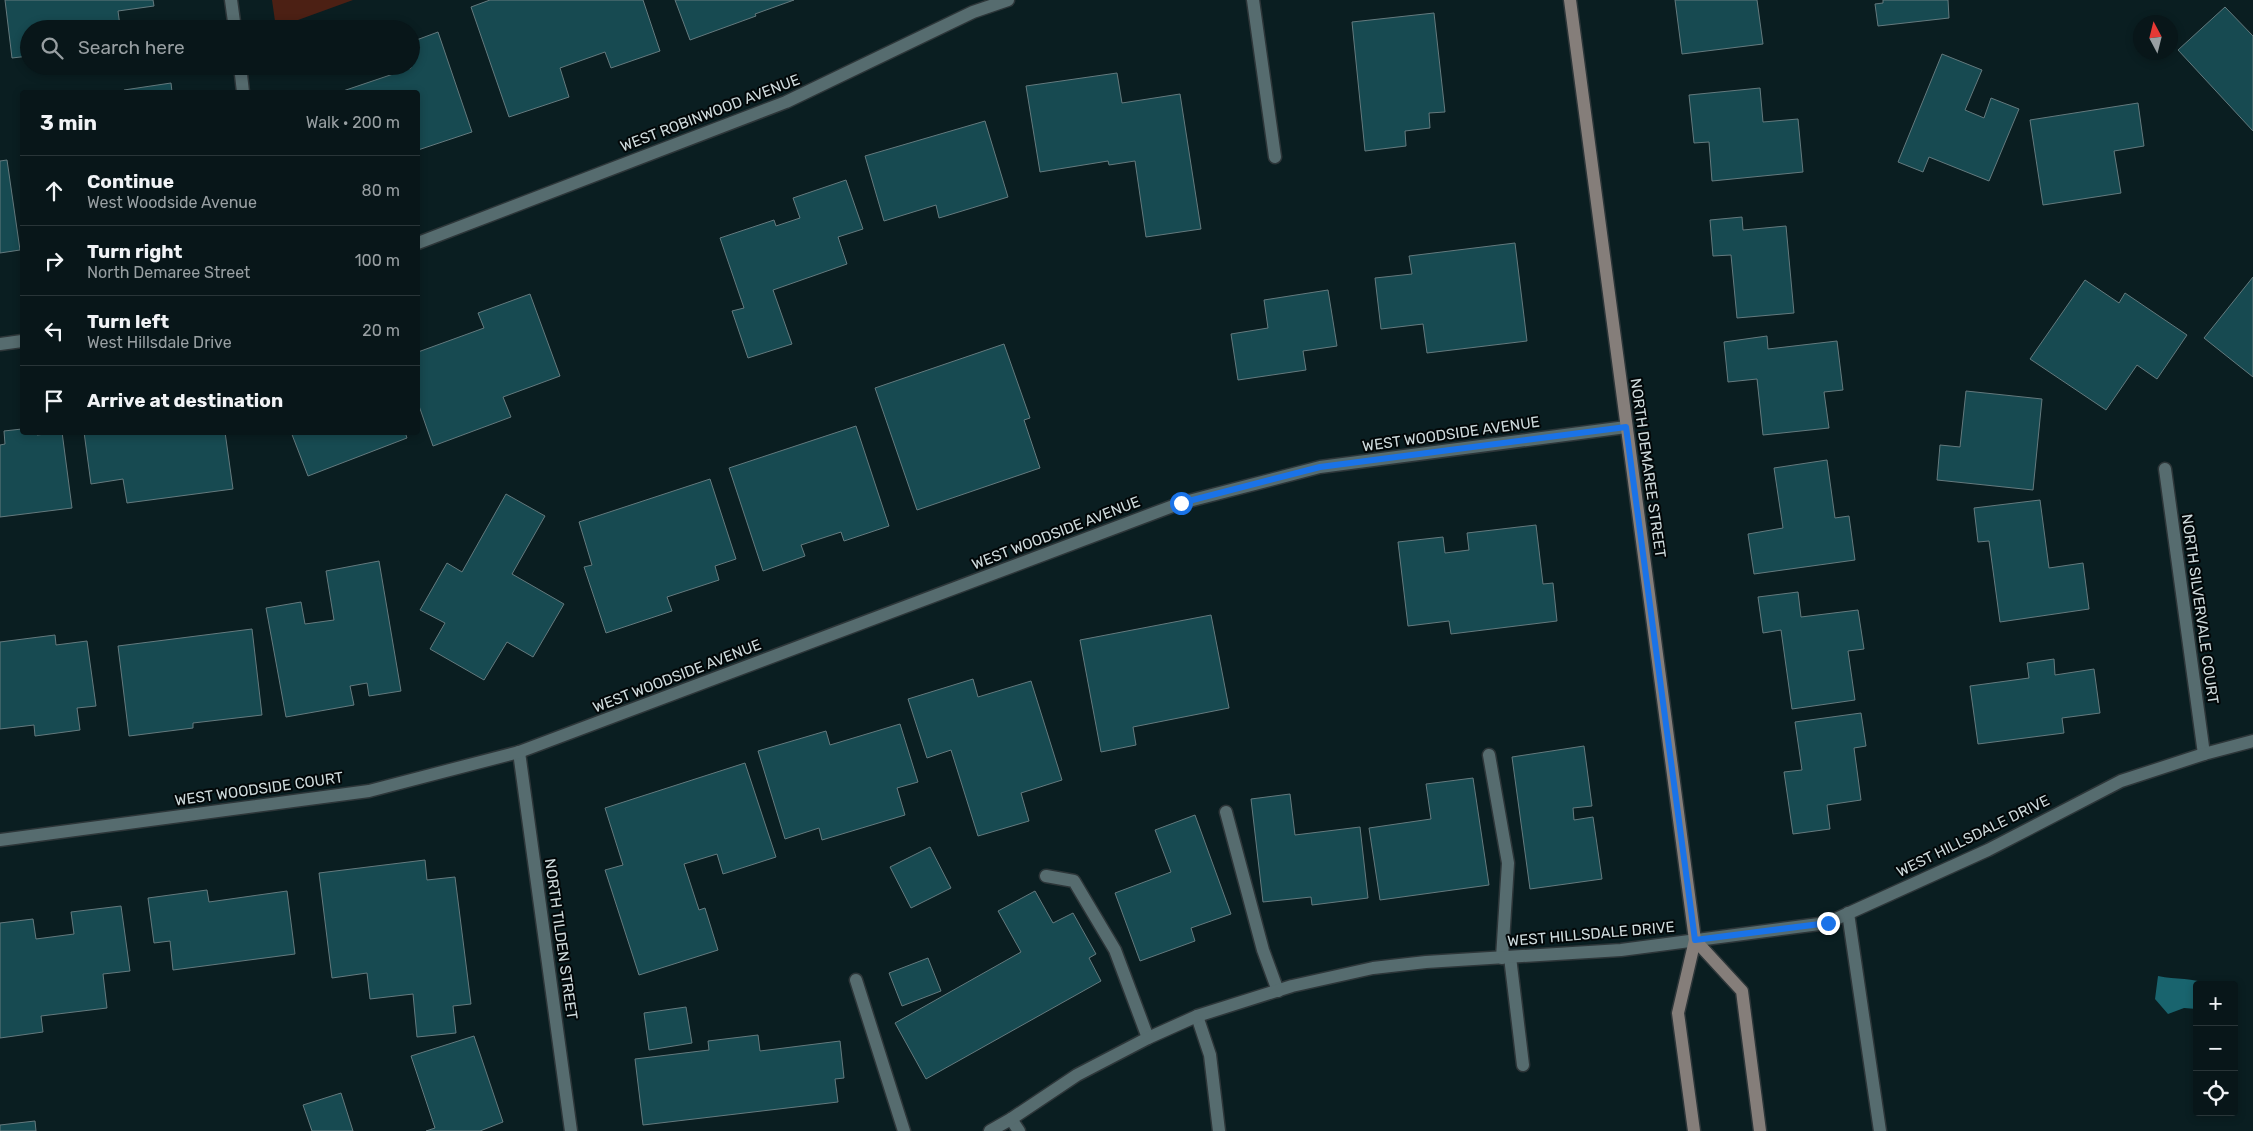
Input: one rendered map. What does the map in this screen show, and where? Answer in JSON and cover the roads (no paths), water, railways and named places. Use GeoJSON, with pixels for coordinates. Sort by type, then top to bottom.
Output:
{"type":"FeatureCollection","features":[{"type":"Feature","properties":{"kind":"main road","name":"NORTH DEMAREE STREET"},"geometry":{"type":"LineString","coordinates":[[1570,0],[1695,940],[1678,1014],[1694,1131]]}},
{"type":"Feature","properties":{"kind":"main road"},"geometry":{"type":"LineString","coordinates":[[1695,940],[1742,991],[1760,1131]]}},
{"type":"Feature","properties":{"kind":"street"},"geometry":{"type":"LineString","coordinates":[[231,0],[234,20]]}},
{"type":"Feature","properties":{"kind":"street","name":"WEST ROBINWOOD AVENUE"},"geometry":{"type":"LineString","coordinates":[[420,242],[786,102],[973,12],[1008,0]]}},
{"type":"Feature","properties":{"kind":"street"},"geometry":{"type":"LineString","coordinates":[[1253,0],[1275,157]]}},
{"type":"Feature","properties":{"kind":"street"},"geometry":{"type":"LineString","coordinates":[[241,75],[243,90]]}},
{"type":"Feature","properties":{"kind":"street"},"geometry":{"type":"LineString","coordinates":[[0,344],[20,340]]}},
{"type":"Feature","properties":{"kind":"street","name":"WEST WOODSIDE AVENUE"},"geometry":{"type":"LineString","coordinates":[[519,752],[1181,503],[1320,467],[1626,427]]}},
{"type":"Feature","properties":{"kind":"street","name":"NORTH SILVERVALE COURT"},"geometry":{"type":"LineString","coordinates":[[2165,469],[2204,754]]}},
{"type":"Feature","properties":{"kind":"street","name":"WEST HILLSDALE DRIVE"},"geometry":{"type":"LineString","coordinates":[[990,1131],[1077,1075],[1148,1038],[1197,1016],[1278,991],[1372,968],[1426,962],[1621,950],[1828,923],[1988,850],[2121,781],[2204,754],[2253,741]]}},
{"type":"Feature","properties":{"kind":"street","name":"WEST WOODSIDE COURT"},"geometry":{"type":"LineString","coordinates":[[0,840],[369,791],[519,752]]}},
{"type":"Feature","properties":{"kind":"street","name":"NORTH TILDEN STREET"},"geometry":{"type":"LineString","coordinates":[[519,752],[571,1131]]}},
{"type":"Feature","properties":{"kind":"street"},"geometry":{"type":"LineString","coordinates":[[1489,755],[1508,863],[1506,958],[1523,1065]]}},
{"type":"Feature","properties":{"kind":"street"},"geometry":{"type":"LineString","coordinates":[[1226,812],[1264,950],[1278,991]]}},
{"type":"Feature","properties":{"kind":"street"},"geometry":{"type":"LineString","coordinates":[[1046,876],[1074,881],[1115,950],[1148,1038]]}},
{"type":"Feature","properties":{"kind":"street"},"geometry":{"type":"LineString","coordinates":[[1848,914],[1880,1131]]}},
{"type":"Feature","properties":{"kind":"street"},"geometry":{"type":"LineString","coordinates":[[856,980],[904,1131]]}},
{"type":"Feature","properties":{"kind":"street"},"geometry":{"type":"LineString","coordinates":[[1197,1016],[1210,1055],[1220,1131]]}},
{"type":"Feature","properties":{"kind":"street"},"geometry":{"type":"LineString","coordinates":[[1011,1119],[1019,1131]]}},
{"type":"Feature","properties":{"kind":"water"},"geometry":{"type":"Polygon","coordinates":[[[2158,976],[2197,981],[2193,981],[2193,1009],[2184,1008],[2168,1014],[2155,999],[2158,976]]]}}]}
